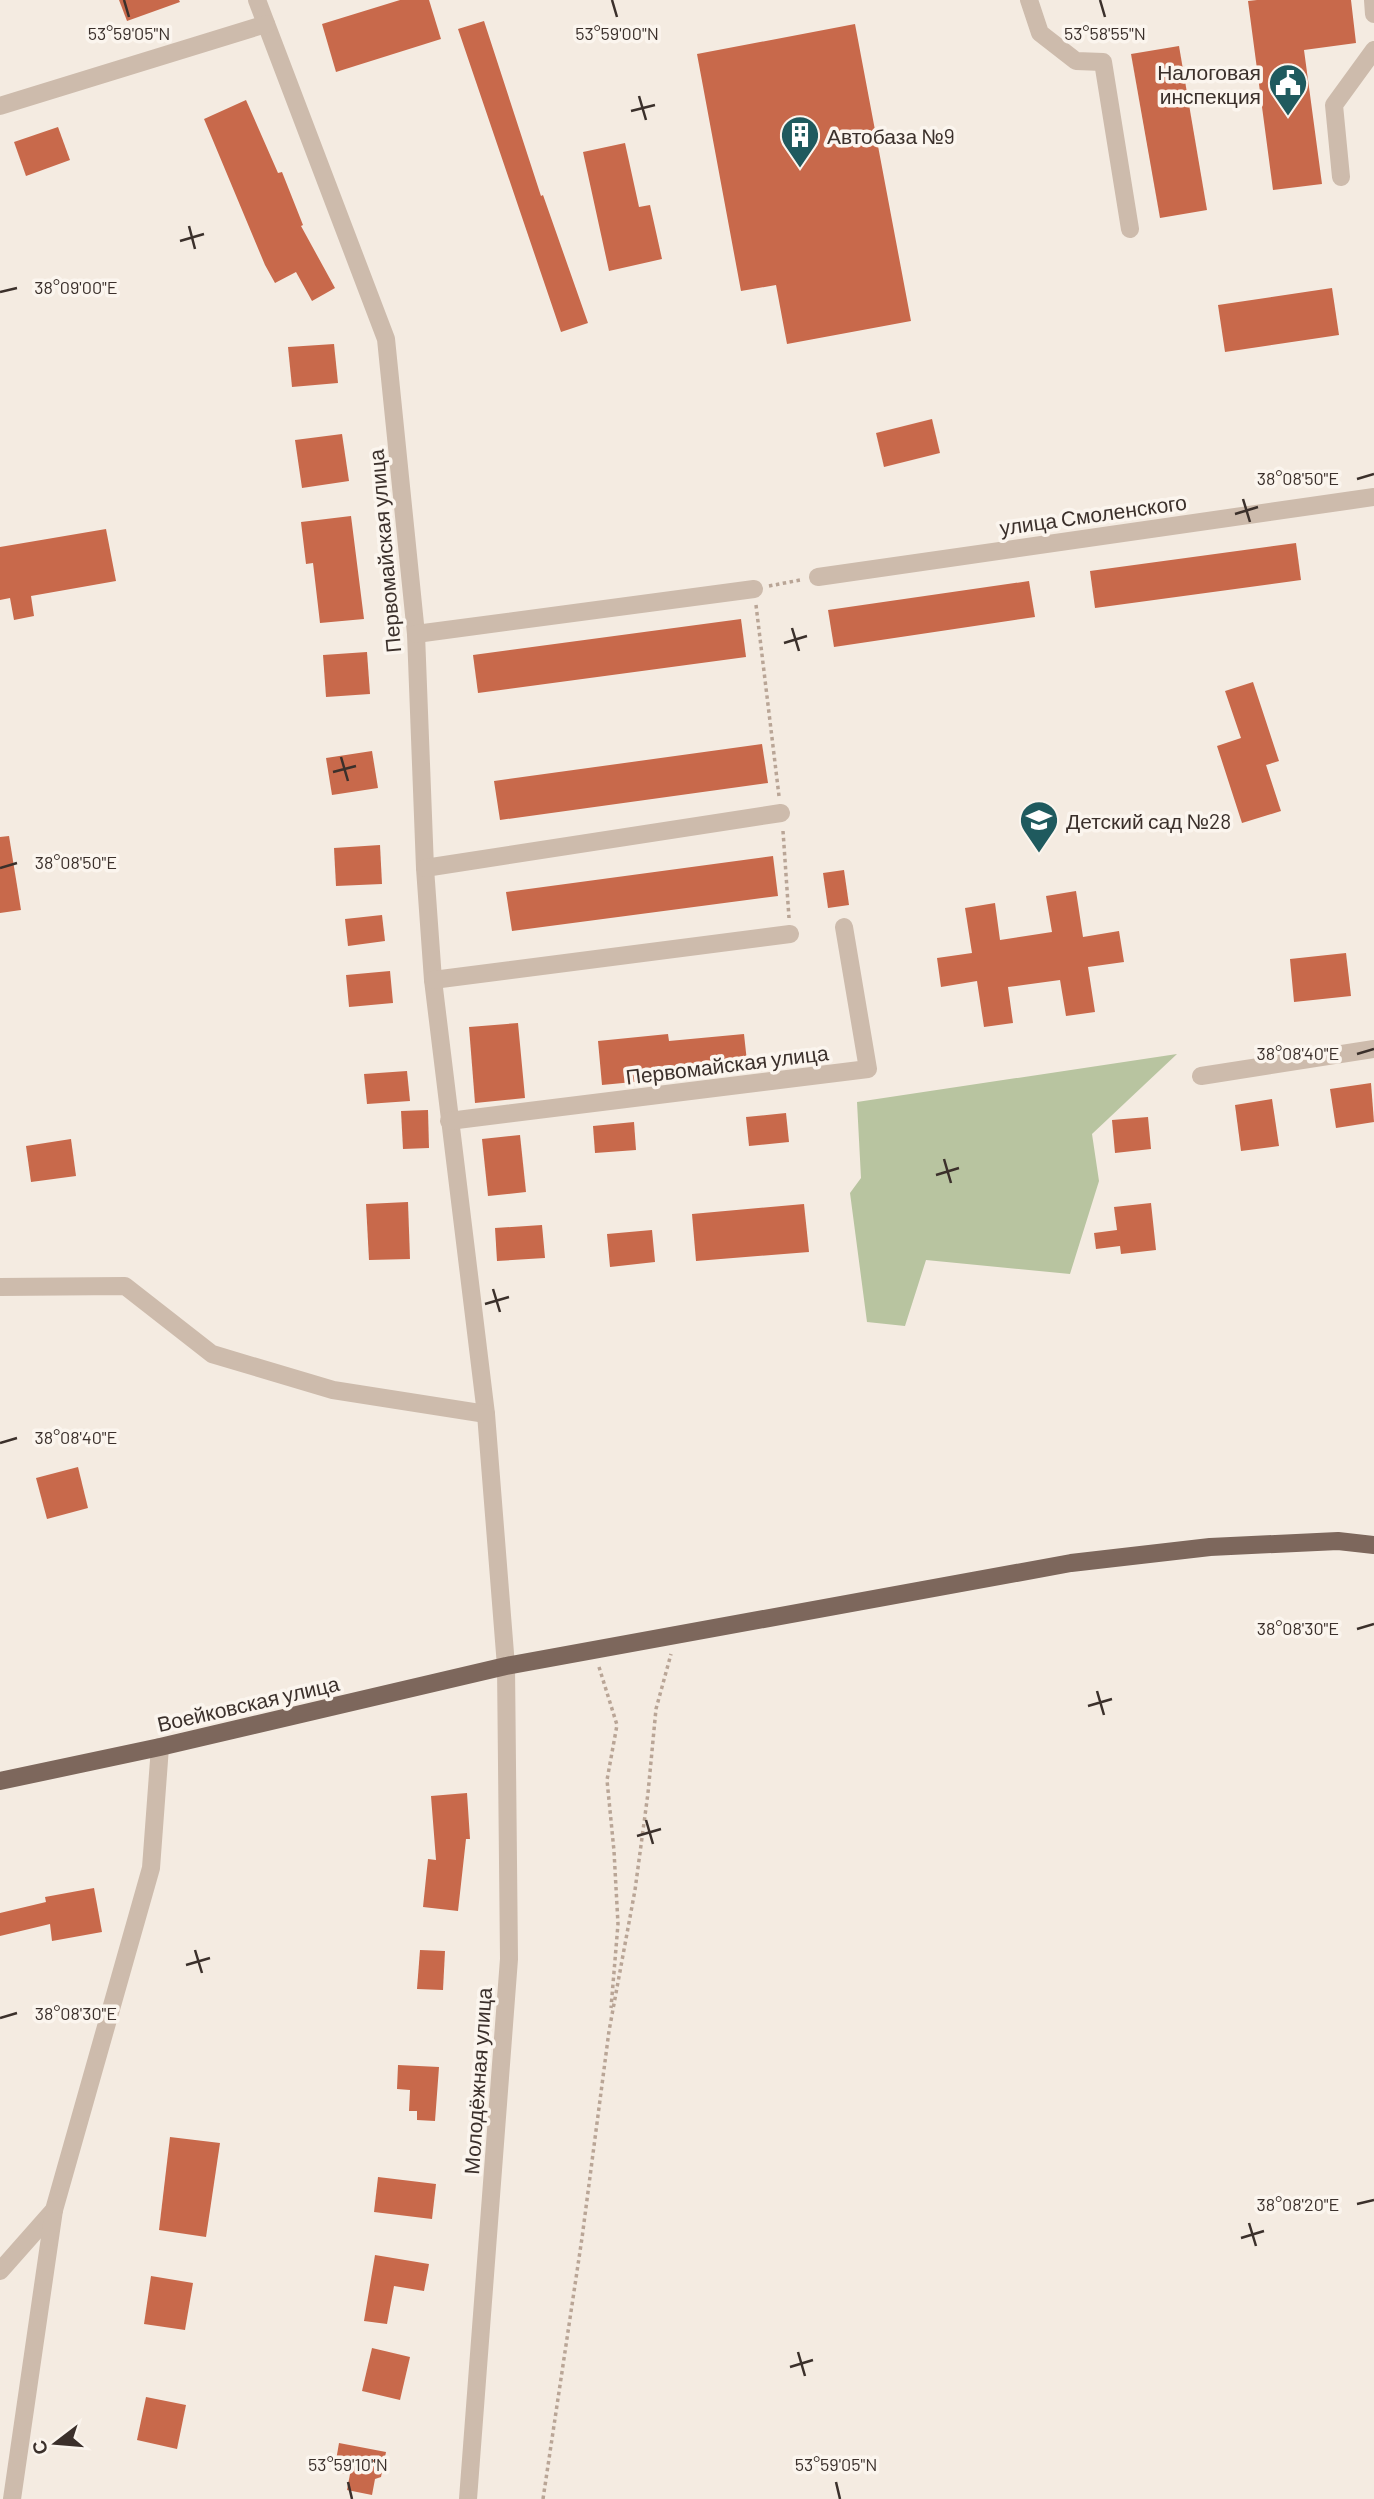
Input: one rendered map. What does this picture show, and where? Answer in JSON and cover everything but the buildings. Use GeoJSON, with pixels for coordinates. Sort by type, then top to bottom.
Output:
{"type":"FeatureCollection","features":[{"type":"Feature","properties":{"kind":"main road","name":"Воейковская улица"},"geometry":{"type":"LineString","coordinates":[[0,1781],[160,1747],[506,1666],[1071,1563],[1210,1547],[1338,1541],[1374,1545]]}},
{"type":"Feature","properties":{"kind":"street","name":"Первомайская улица"},"geometry":{"type":"LineString","coordinates":[[257,0],[386,339],[416,634],[425,867],[433,980],[486,1414],[506,1666]]}},
{"type":"Feature","properties":{"kind":"street"},"geometry":{"type":"LineString","coordinates":[[1029,0],[1040,33],[1076,61],[1103,62],[1130,229]]}},
{"type":"Feature","properties":{"kind":"street"},"geometry":{"type":"LineString","coordinates":[[1373,0],[1374,14]]}},
{"type":"Feature","properties":{"kind":"street"},"geometry":{"type":"LineString","coordinates":[[0,107],[266,24]]}},
{"type":"Feature","properties":{"kind":"street"},"geometry":{"type":"LineString","coordinates":[[1341,177],[1334,105],[1374,50]]}},
{"type":"Feature","properties":{"kind":"street","name":"улица Смоленского"},"geometry":{"type":"LineString","coordinates":[[818,577],[1374,497]]}},
{"type":"Feature","properties":{"kind":"street"},"geometry":{"type":"LineString","coordinates":[[416,634],[754,589]]}},
{"type":"Feature","properties":{"kind":"street"},"geometry":{"type":"LineString","coordinates":[[425,867],[781,813]]}},
{"type":"Feature","properties":{"kind":"street","name":"Первомайская улица"},"geometry":{"type":"LineString","coordinates":[[449,1121],[868,1069],[844,927]]}},
{"type":"Feature","properties":{"kind":"street"},"geometry":{"type":"LineString","coordinates":[[433,980],[790,934]]}},
{"type":"Feature","properties":{"kind":"street"},"geometry":{"type":"LineString","coordinates":[[1201,1076],[1374,1049]]}},
{"type":"Feature","properties":{"kind":"street"},"geometry":{"type":"LineString","coordinates":[[0,1287],[125,1286],[212,1354],[333,1390],[486,1414]]}},
{"type":"Feature","properties":{"kind":"street","name":"Молодёжная улица"},"geometry":{"type":"LineString","coordinates":[[468,2499],[509,1959],[506,1666]]}},
{"type":"Feature","properties":{"kind":"street"},"geometry":{"type":"LineString","coordinates":[[12,2499],[54,2210],[151,1868],[160,1747]]}},
{"type":"Feature","properties":{"kind":"street"},"geometry":{"type":"LineString","coordinates":[[0,2271],[54,2210]]}},
{"type":"Feature","properties":{"kind":"path"},"geometry":{"type":"LineString","coordinates":[[790,934],[781,813],[754,589],[818,577]]}},
{"type":"Feature","properties":{"kind":"path"},"geometry":{"type":"LineString","coordinates":[[609,2031],[635,1890],[656,1709],[676,1635]]}},
{"type":"Feature","properties":{"kind":"path"},"geometry":{"type":"LineString","coordinates":[[543,2499],[582,2238],[609,2031],[618,1924],[607,1780],[617,1725],[594,1650]]}},
{"type":"Feature","properties":{"kind":"green space"},"geometry":{"type":"Polygon","coordinates":[[[1177,1054],[1092,1134],[1099,1181],[1070,1274],[926,1260],[905,1326],[867,1322],[850,1193],[861,1178],[857,1102],[1177,1054]]]}},
{"type":"Feature","properties":{"kind":"place","name":"Налоговая инспекция"},"geometry":{"type":"Point","coordinates":[1288,117]}},
{"type":"Feature","properties":{"kind":"place","name":"Автобаза №9"},"geometry":{"type":"Point","coordinates":[800,169]}},
{"type":"Feature","properties":{"kind":"place","name":"Детский сад №28"},"geometry":{"type":"Point","coordinates":[1039,854]}}]}
